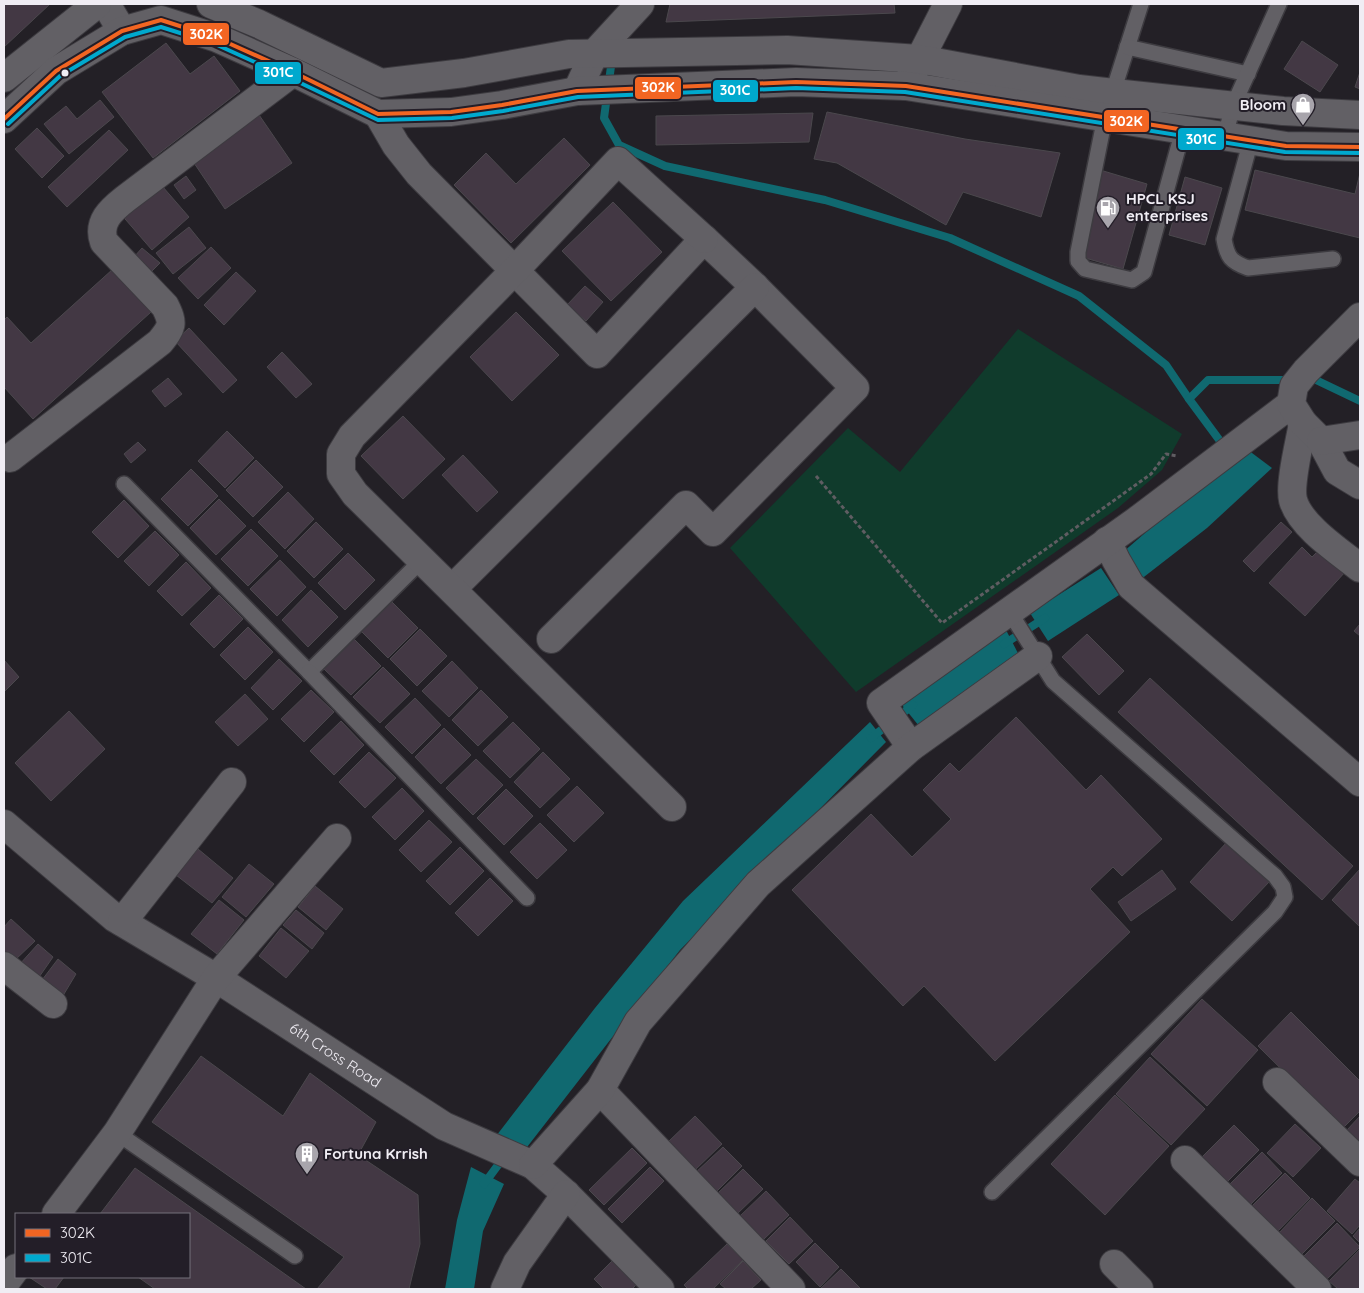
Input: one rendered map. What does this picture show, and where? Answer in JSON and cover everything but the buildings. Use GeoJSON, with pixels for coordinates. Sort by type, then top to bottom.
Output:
{"type":"FeatureCollection","features":[{"type":"Feature","properties":{"kind":"street"},"geometry":{"type":"LineString","coordinates":[[4,78],[97,4]]}},
{"type":"Feature","properties":{"kind":"street"},"geometry":{"type":"LineString","coordinates":[[106,4],[122,31]]}},
{"type":"Feature","properties":{"kind":"street"},"geometry":{"type":"LineString","coordinates":[[211,4],[259,24],[381,83],[446,76],[569,54],[787,50],[919,59],[1069,87],[1109,105],[1183,130],[1286,146],[1360,147]]}},
{"type":"Feature","properties":{"kind":"street"},"geometry":{"type":"LineString","coordinates":[[584,91],[595,54],[640,4]]}},
{"type":"Feature","properties":{"kind":"street"},"geometry":{"type":"LineString","coordinates":[[906,86],[948,4]]}},
{"type":"Feature","properties":{"kind":"street"},"geometry":{"type":"LineString","coordinates":[[4,119],[56,71],[122,31],[162,12],[293,72],[378,114],[451,112],[584,91],[796,82],[906,86],[1109,105],[1233,106],[1283,112],[1360,114]]}},
{"type":"Feature","properties":{"kind":"street"},"geometry":{"type":"LineString","coordinates":[[10,458],[160,342],[170,329],[171,318],[165,306],[104,242],[102,227],[105,218],[125,199],[293,72]]}},
{"type":"Feature","properties":{"kind":"street"},"geometry":{"type":"LineString","coordinates":[[446,76],[451,112]]}},
{"type":"Feature","properties":{"kind":"street"},"geometry":{"type":"LineString","coordinates":[[378,114],[396,145],[419,174],[596,354],[704,238]]}},
{"type":"Feature","properties":{"kind":"street"},"geometry":{"type":"LineString","coordinates":[[551,639],[686,505],[713,532],[854,388],[755,287],[704,238],[618,161],[515,270],[352,436],[341,454],[341,474],[356,494],[672,807]]}},
{"type":"Feature","properties":{"kind":"street"},"geometry":{"type":"LineString","coordinates":[[452,589],[755,287]]}},
{"type":"Feature","properties":{"kind":"street"},"geometry":{"type":"LineString","coordinates":[[911,747],[881,703],[1111,551],[1215,461],[1303,405],[1360,316]]}},
{"type":"Feature","properties":{"kind":"street"},"geometry":{"type":"LineString","coordinates":[[1303,405],[1360,435]]}},
{"type":"Feature","properties":{"kind":"street"},"geometry":{"type":"LineString","coordinates":[[1303,405],[1337,471],[1360,485]]}},
{"type":"Feature","properties":{"kind":"street"},"geometry":{"type":"LineString","coordinates":[[1303,405],[1294,474],[1293,499],[1302,517],[1321,536],[1360,568]]}},
{"type":"Feature","properties":{"kind":"street"},"geometry":{"type":"LineString","coordinates":[[1111,551],[1131,586],[1360,782]]}},
{"type":"Feature","properties":{"kind":"street"},"geometry":{"type":"LineString","coordinates":[[525,1161],[600,1090],[638,1022],[758,884],[911,747],[1038,656]]}},
{"type":"Feature","properties":{"kind":"street"},"geometry":{"type":"LineString","coordinates":[[122,922],[232,782]]}},
{"type":"Feature","properties":{"kind":"street","name":"6th Cross Road"},"geometry":{"type":"LineString","coordinates":[[4,824],[114,918],[216,978],[444,1126],[525,1161],[566,1194],[653,1287]]}},
{"type":"Feature","properties":{"kind":"street"},"geometry":{"type":"LineString","coordinates":[[57,1213],[117,1133],[216,978],[337,838]]}},
{"type":"Feature","properties":{"kind":"street"},"geometry":{"type":"LineString","coordinates":[[4,966],[53,1004]]}},
{"type":"Feature","properties":{"kind":"street"},"geometry":{"type":"LineString","coordinates":[[1277,1082],[1360,1162]]}},
{"type":"Feature","properties":{"kind":"street"},"geometry":{"type":"LineString","coordinates":[[600,1090],[791,1289]]}},
{"type":"Feature","properties":{"kind":"street"},"geometry":{"type":"LineString","coordinates":[[1185,1160],[1317,1289]]}},
{"type":"Feature","properties":{"kind":"street"},"geometry":{"type":"LineString","coordinates":[[505,1289],[517,1263],[566,1194]]}},
{"type":"Feature","properties":{"kind":"street"},"geometry":{"type":"LineString","coordinates":[[1114,1264],[1139,1289]]}},
{"type":"Feature","properties":{"kind":"lane"},"geometry":{"type":"LineString","coordinates":[[1141,4],[1109,105],[1077,257],[1081,266],[1085,269],[1132,280],[1141,276],[1146,268],[1183,130]]}},
{"type":"Feature","properties":{"kind":"lane"},"geometry":{"type":"LineString","coordinates":[[1278,4],[1233,106],[1238,138],[1224,239],[1226,254],[1237,264],[1248,268],[1334,259]]}},
{"type":"Feature","properties":{"kind":"lane"},"geometry":{"type":"LineString","coordinates":[[1127,47],[1248,74]]}},
{"type":"Feature","properties":{"kind":"lane"},"geometry":{"type":"LineString","coordinates":[[124,484],[527,898]]}},
{"type":"Feature","properties":{"kind":"lane"},"geometry":{"type":"LineString","coordinates":[[309,672],[422,560]]}},
{"type":"Feature","properties":{"kind":"lane"},"geometry":{"type":"LineString","coordinates":[[992,1192],[1275,912],[1285,897],[1283,887],[1275,876],[1053,681],[1013,616]]}},
{"type":"Feature","properties":{"kind":"lane"},"geometry":{"type":"LineString","coordinates":[[117,1133],[294,1256]]}},
{"type":"Feature","properties":{"kind":"path"},"geometry":{"type":"LineString","coordinates":[[816,476],[942,624],[1151,474],[1166,454],[1215,461]]}},
{"type":"Feature","properties":{"kind":"green space"},"geometry":{"type":"Polygon","coordinates":[[[1018,329],[1182,434],[1162,470],[1118,508],[856,692],[730,548],[848,428],[900,472],[1018,329]]]}},
{"type":"Feature","properties":{"kind":"water"},"geometry":{"type":"Polygon","coordinates":[[[1244,447],[1272,468],[1207,528],[1140,580],[1122,553],[1244,447]]]}},
{"type":"Feature","properties":{"kind":"water"},"geometry":{"type":"Polygon","coordinates":[[[1101,568],[1119,595],[1048,641],[1030,613],[1101,568]]]}},
{"type":"Feature","properties":{"kind":"water"},"geometry":{"type":"Polygon","coordinates":[[[1005,628],[1020,657],[919,726],[898,700],[1005,628]]]}},
{"type":"Feature","properties":{"kind":"water"},"geometry":{"type":"Polygon","coordinates":[[[870,722],[886,742],[680,950],[524,1151],[493,1140],[595,1008],[683,901],[870,722]]]}},
{"type":"Feature","properties":{"kind":"water"},"geometry":{"type":"Polygon","coordinates":[[[471,1167],[504,1184],[483,1231],[474,1289],[445,1289],[457,1220],[471,1167]]]}},
{"type":"Feature","properties":{"kind":"waterway"},"geometry":{"type":"LineString","coordinates":[[612,59],[604,118],[619,145],[665,166],[825,200],[950,238],[1079,296],[1166,365],[1226,449]]}},
{"type":"Feature","properties":{"kind":"waterway"},"geometry":{"type":"LineString","coordinates":[[1189,399],[1208,380],[1290,380]]}},
{"type":"Feature","properties":{"kind":"waterway"},"geometry":{"type":"LineString","coordinates":[[1307,380],[1316,380],[1360,401]]}},
{"type":"Feature","properties":{"kind":"waterway"},"geometry":{"type":"LineString","coordinates":[[1004,644],[1045,618]]}},
{"type":"Feature","properties":{"kind":"waterway"},"geometry":{"type":"LineString","coordinates":[[871,738],[913,705]]}},
{"type":"Feature","properties":{"kind":"waterway"},"geometry":{"type":"LineString","coordinates":[[484,1184],[504,1157]]}},
{"type":"Feature","properties":{"kind":"transit line","name":"302K"},"geometry":{"type":"LineString","coordinates":[[4,119],[56,71],[122,31],[161,20],[217,38],[293,72],[378,114],[451,112],[577,91],[796,82],[906,86],[1286,146],[1360,147]]}},
{"type":"Feature","properties":{"kind":"transit line","name":"301C"},"geometry":{"type":"LineString","coordinates":[[8,124],[60,76],[125,37],[161,27],[215,44],[378,120],[452,118],[578,97],[796,88],[905,92],[1285,152],[1360,153]]}},
{"type":"Feature","properties":{"kind":"place","name":"Bloom"},"geometry":{"type":"Point","coordinates":[1303,126]}},
{"type":"Feature","properties":{"kind":"place","name":"HPCL KSJ enterprises"},"geometry":{"type":"Point","coordinates":[1108,229]}},
{"type":"Feature","properties":{"kind":"place","name":"Fortuna Krrish"},"geometry":{"type":"Point","coordinates":[307,1175]}}]}
